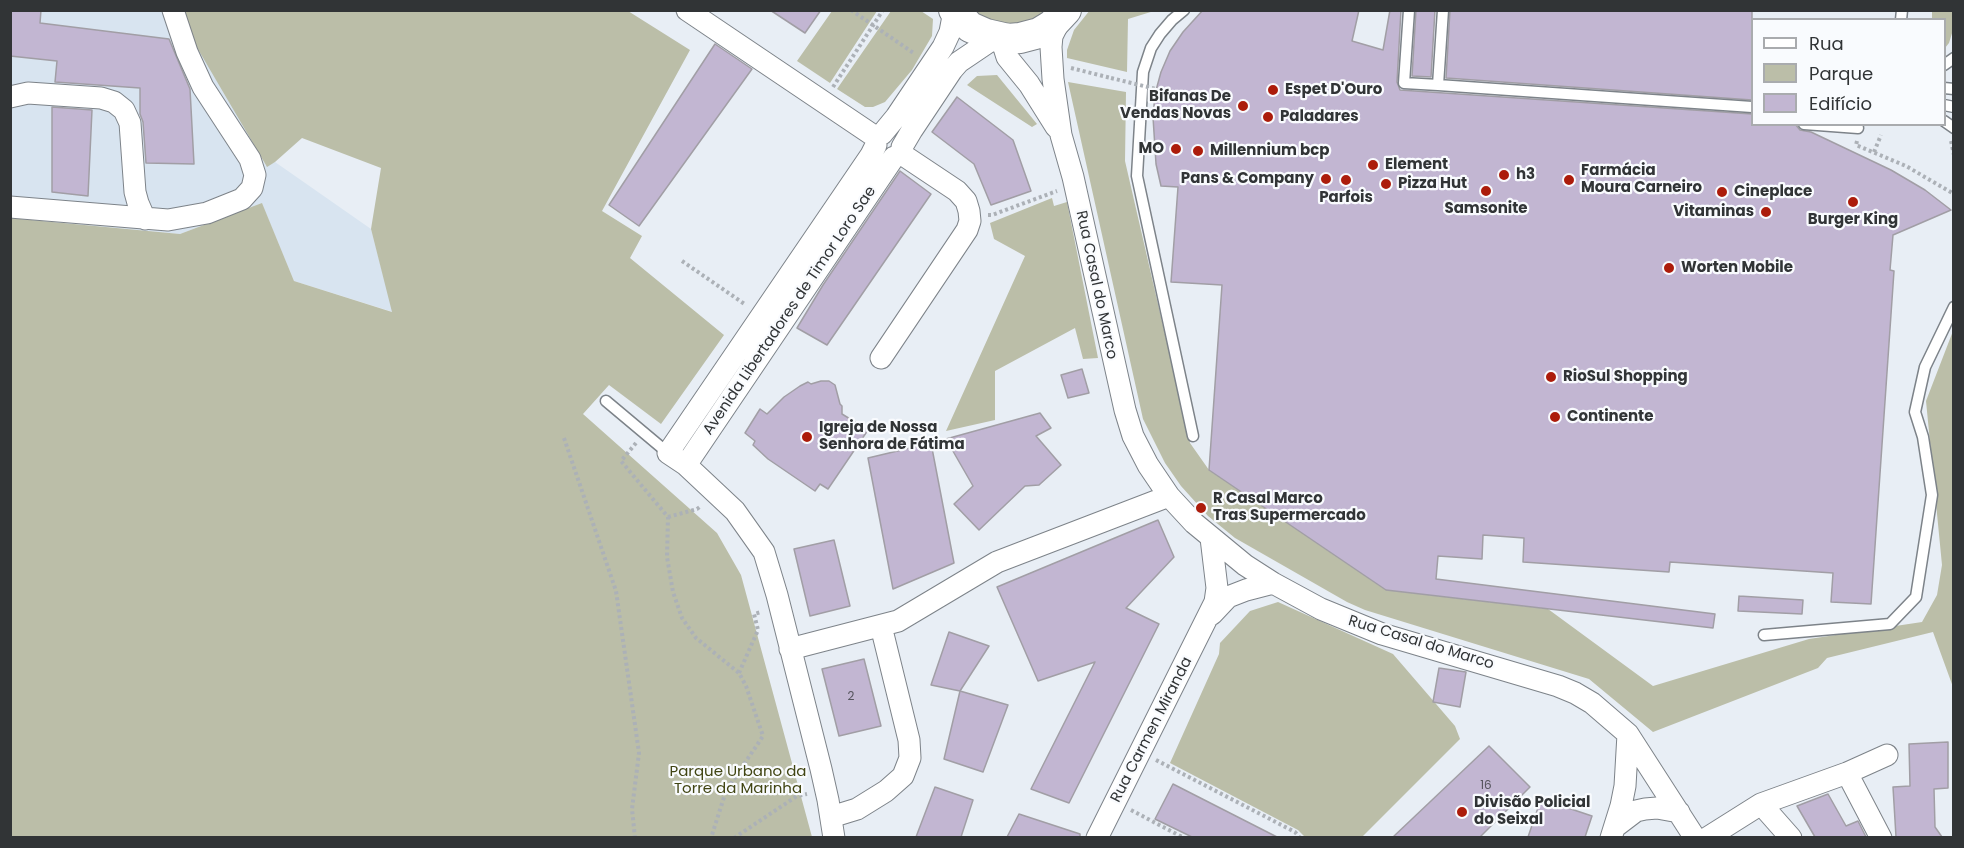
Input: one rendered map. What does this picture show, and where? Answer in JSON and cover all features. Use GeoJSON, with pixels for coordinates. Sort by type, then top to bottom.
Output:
{"type":"FeatureCollection","features":[{"type":"Feature","properties":{"kind":"main road"},"geometry":{"type":"LineString","coordinates":[[954,11],[970,27],[986,34],[1020,38],[1040,33],[1052,26],[1065,12]]}},
{"type":"Feature","properties":{"kind":"street"},"geometry":{"type":"LineString","coordinates":[[10,207],[168,220],[207,213],[242,199],[252,188],[255,175],[250,159],[203,87],[187,52],[173,10]]}},
{"type":"Feature","properties":{"kind":"street"},"geometry":{"type":"LineString","coordinates":[[687,10],[878,139],[887,131],[894,132],[902,141],[899,152],[957,191],[966,201],[970,221],[967,230],[881,358]]}},
{"type":"Feature","properties":{"kind":"street","name":"Avenida Libertadores de Timor Loro Sae"},"geometry":{"type":"LineString","coordinates":[[677,459],[762,316],[871,155],[878,139],[896,117],[942,47],[950,32],[954,11]]}},
{"type":"Feature","properties":{"kind":"street","name":"Rua Casal do Marco"},"geometry":{"type":"LineString","coordinates":[[1065,12],[1055,28],[1051,46],[1061,135],[1073,177],[1125,410],[1133,436],[1148,465],[1169,496],[1190,519],[1245,565],[1321,609],[1382,634],[1503,668],[1575,693],[1592,703],[1628,734],[1695,837]]}},
{"type":"Feature","properties":{"kind":"street","name":"Avenida Libertadores de Timor Loro Sae"},"geometry":{"type":"LineString","coordinates":[[677,459],[899,152],[952,70],[960,62],[999,37]]}},
{"type":"Feature","properties":{"kind":"street","name":"Rua Casal do Marco"},"geometry":{"type":"LineString","coordinates":[[999,37],[1007,57],[1037,96],[1061,135]]}},
{"type":"Feature","properties":{"kind":"street"},"geometry":{"type":"LineString","coordinates":[[10,97],[28,93],[101,98],[114,102],[124,110],[130,123],[135,192],[145,219]]}},
{"type":"Feature","properties":{"kind":"street"},"geometry":{"type":"LineString","coordinates":[[677,459],[735,511],[764,552],[780,607],[825,789],[832,827],[897,783],[908,767],[909,741],[881,626]]}},
{"type":"Feature","properties":{"kind":"street"},"geometry":{"type":"LineString","coordinates":[[790,649],[881,626],[907,617],[998,562],[1169,496]]}},
{"type":"Feature","properties":{"kind":"street","name":"Rua Carmen Miranda"},"geometry":{"type":"LineString","coordinates":[[1097,837],[1215,602],[1217,588],[1211,538]]}},
{"type":"Feature","properties":{"kind":"street","name":"Rua Carmen Miranda"},"geometry":{"type":"LineString","coordinates":[[1206,622],[1219,604],[1228,597],[1273,583]]}},
{"type":"Feature","properties":{"kind":"street"},"geometry":{"type":"LineString","coordinates":[[1613,832],[1625,786],[1628,734]]}},
{"type":"Feature","properties":{"kind":"street"},"geometry":{"type":"LineString","coordinates":[[1707,837],[1761,804],[1847,773],[1887,755]]}},
{"type":"Feature","properties":{"kind":"street"},"geometry":{"type":"LineString","coordinates":[[1847,773],[1881,837]]}},
{"type":"Feature","properties":{"kind":"street"},"geometry":{"type":"LineString","coordinates":[[1761,804],[1791,837]]}},
{"type":"Feature","properties":{"kind":"street"},"geometry":{"type":"LineString","coordinates":[[1613,832],[1635,812],[1645,808],[1679,812]]}},
{"type":"Feature","properties":{"kind":"lane"},"geometry":{"type":"LineString","coordinates":[[1184,10],[1160,34],[1151,48],[1143,72],[1137,177],[1193,436]]}},
{"type":"Feature","properties":{"kind":"lane"},"geometry":{"type":"LineString","coordinates":[[1409,10],[1404,83],[1751,107]]}},
{"type":"Feature","properties":{"kind":"lane"},"geometry":{"type":"LineString","coordinates":[[1438,85],[1443,10]]}},
{"type":"Feature","properties":{"kind":"lane"},"geometry":{"type":"LineString","coordinates":[[1831,126],[1858,128]]}},
{"type":"Feature","properties":{"kind":"lane"},"geometry":{"type":"LineString","coordinates":[[1764,635],[1890,624],[1916,597],[1932,495],[1923,437],[1915,412],[1925,367],[1953,307]]}},
{"type":"Feature","properties":{"kind":"lane"},"geometry":{"type":"LineString","coordinates":[[606,401],[677,459]]}},
{"type":"Feature","properties":{"kind":"path"},"geometry":{"type":"LineString","coordinates":[[831,90],[882,10]]}},
{"type":"Feature","properties":{"kind":"path"},"geometry":{"type":"LineString","coordinates":[[1077,69],[1156,90]]}},
{"type":"Feature","properties":{"kind":"path"},"geometry":{"type":"LineString","coordinates":[[1874,152],[1881,135]]}},
{"type":"Feature","properties":{"kind":"path"},"geometry":{"type":"LineString","coordinates":[[1856,145],[1906,166],[1953,194]]}},
{"type":"Feature","properties":{"kind":"path"},"geometry":{"type":"LineString","coordinates":[[992,215],[1043,195]]}},
{"type":"Feature","properties":{"kind":"path"},"geometry":{"type":"LineString","coordinates":[[682,261],[762,316]]}},
{"type":"Feature","properties":{"kind":"path"},"geometry":{"type":"LineString","coordinates":[[644,433],[621,461],[668,517],[667,557],[673,592],[682,618],[696,638],[739,674],[746,686],[763,736],[726,791],[711,837]]}},
{"type":"Feature","properties":{"kind":"path"},"geometry":{"type":"LineString","coordinates":[[564,438],[616,591],[639,753],[632,809],[635,837]]}},
{"type":"Feature","properties":{"kind":"path"},"geometry":{"type":"LineString","coordinates":[[668,517],[697,509],[716,494]]}},
{"type":"Feature","properties":{"kind":"path"},"geometry":{"type":"LineString","coordinates":[[739,674],[758,630],[754,614],[780,607]]}},
{"type":"Feature","properties":{"kind":"path"},"geometry":{"type":"LineString","coordinates":[[1140,752],[1295,832],[1300,837]]}},
{"type":"Feature","properties":{"kind":"path"},"geometry":{"type":"LineString","coordinates":[[734,837],[797,796],[825,789]]}},
{"type":"Feature","properties":{"kind":"path"},"geometry":{"type":"LineString","coordinates":[[1115,802],[1184,837]]}},
{"type":"Feature","properties":{"kind":"shaded area"},"geometry":{"type":"Polygon","coordinates":[[[10,11],[183,11],[266,166],[275,162],[371,229],[393,312],[294,281],[262,204],[180,234],[11,218],[10,11]]]}},
{"type":"Feature","properties":{"kind":"green space"},"geometry":{"type":"Polygon","coordinates":[[[1090,10],[1154,11],[1128,19],[1127,72],[1067,58],[1067,50],[1074,30],[1090,10]]]}},
{"type":"Feature","properties":{"kind":"green space","name":"Parque Urbano da Torre da Marinha"},"geometry":{"type":"Polygon","coordinates":[[[183,11],[628,11],[690,50],[602,211],[642,236],[630,258],[724,335],[661,424],[609,385],[583,414],[717,533],[741,575],[812,837],[11,837],[10,218],[180,234],[262,203],[294,281],[392,312],[371,229],[381,168],[302,138],[267,167],[192,39],[183,11]]]}},
{"type":"Feature","properties":{"kind":"green space"},"geometry":{"type":"Polygon","coordinates":[[[832,11],[877,11],[830,83],[797,61],[832,11]]]}},
{"type":"Feature","properties":{"kind":"green space"},"geometry":{"type":"Polygon","coordinates":[[[891,11],[921,11],[933,19],[932,36],[912,70],[885,102],[873,107],[865,107],[837,89],[891,11]]]}},
{"type":"Feature","properties":{"kind":"green space"},"geometry":{"type":"Polygon","coordinates":[[[972,11],[1052,11],[1018,26],[979,17],[972,11]]]}},
{"type":"Feature","properties":{"kind":"green space"},"geometry":{"type":"Polygon","coordinates":[[[1932,11],[1953,11],[1953,30],[1946,47],[1946,18],[1932,18],[1932,11]]]}},
{"type":"Feature","properties":{"kind":"green space"},"geometry":{"type":"Polygon","coordinates":[[[997,75],[1037,124],[1032,127],[967,85],[977,76],[997,75]]]}},
{"type":"Feature","properties":{"kind":"green space"},"geometry":{"type":"Polygon","coordinates":[[[1068,82],[1126,92],[1125,161],[1190,443],[1209,470],[1386,590],[1548,609],[1653,686],[1809,639],[1922,622],[1937,595],[1942,565],[1926,401],[1953,331],[1953,687],[1933,632],[1827,658],[1818,668],[1653,732],[1589,679],[1365,610],[1235,538],[1208,516],[1181,486],[1165,463],[1143,419],[1068,82]]]}},
{"type":"Feature","properties":{"kind":"green space"},"geometry":{"type":"Polygon","coordinates":[[[1052,198],[1054,206],[1067,202],[1098,358],[1083,359],[1075,328],[995,371],[995,420],[946,431],[1025,256],[994,239],[990,223],[1052,198]]]}},
{"type":"Feature","properties":{"kind":"green space"},"geometry":{"type":"Polygon","coordinates":[[[1278,602],[1393,654],[1455,726],[1460,739],[1362,837],[1305,837],[1298,830],[1170,763],[1219,654],[1220,643],[1250,611],[1278,602]]]}},
{"type":"Feature","properties":{"kind":"building"},"geometry":{"type":"Polygon","coordinates":[[[10,10],[41,10],[40,23],[169,39],[190,89],[194,164],[146,163],[143,122],[140,114],[140,88],[55,82],[57,61],[10,56],[10,10]]]}},
{"type":"Feature","properties":{"kind":"building"},"geometry":{"type":"Polygon","coordinates":[[[770,10],[821,10],[805,33],[770,10]]]}},
{"type":"Feature","properties":{"kind":"building","name":"RioSul Shopping"},"geometry":{"type":"Polygon","coordinates":[[[1203,10],[1359,10],[1352,41],[1383,50],[1390,10],[1401,10],[1397,82],[1400,90],[1751,114],[1751,126],[1797,126],[1800,130],[1811,132],[1891,170],[1925,190],[1951,210],[1893,235],[1890,270],[1894,271],[1871,604],[1831,602],[1833,573],[1670,562],[1669,572],[1523,562],[1524,538],[1483,535],[1482,559],[1438,556],[1436,579],[1715,614],[1713,628],[1386,590],[1209,470],[1222,285],[1171,282],[1178,187],[1161,186],[1156,164],[1153,117],[1155,94],[1161,72],[1170,51],[1203,10]]]}},
{"type":"Feature","properties":{"kind":"building"},"geometry":{"type":"Polygon","coordinates":[[[1416,10],[1435,10],[1431,77],[1412,76],[1416,10]]]}},
{"type":"Feature","properties":{"kind":"building"},"geometry":{"type":"Polygon","coordinates":[[[1450,10],[1752,10],[1751,100],[1446,78],[1450,10]]]}},
{"type":"Feature","properties":{"kind":"building"},"geometry":{"type":"Polygon","coordinates":[[[715,44],[752,69],[639,226],[609,205],[715,44]]]}},
{"type":"Feature","properties":{"kind":"building"},"geometry":{"type":"Polygon","coordinates":[[[957,97],[1013,140],[1031,191],[991,205],[974,164],[932,132],[957,97]]]}},
{"type":"Feature","properties":{"kind":"building"},"geometry":{"type":"Polygon","coordinates":[[[52,107],[92,110],[88,196],[52,192],[52,107]]]}},
{"type":"Feature","properties":{"kind":"building"},"geometry":{"type":"Polygon","coordinates":[[[900,171],[931,194],[827,345],[797,328],[823,285],[900,171]]]}},
{"type":"Feature","properties":{"kind":"building"},"geometry":{"type":"Polygon","coordinates":[[[1082,369],[1089,393],[1068,398],[1061,375],[1082,369]]]}},
{"type":"Feature","properties":{"kind":"building","name":"Igreja de Nossa Senhora de Fátima"},"geometry":{"type":"Polygon","coordinates":[[[829,381],[835,385],[842,406],[842,414],[868,430],[828,489],[820,484],[815,491],[768,459],[753,445],[755,441],[745,433],[760,409],[767,414],[784,397],[800,386],[808,382],[811,384],[829,381]]]}},
{"type":"Feature","properties":{"kind":"building"},"geometry":{"type":"Polygon","coordinates":[[[1040,413],[1051,428],[1036,436],[1061,465],[1039,485],[1025,486],[979,530],[954,504],[973,486],[946,439],[1040,413]]]}},
{"type":"Feature","properties":{"kind":"building"},"geometry":{"type":"Polygon","coordinates":[[[931,443],[954,563],[893,589],[868,458],[931,443]]]}},
{"type":"Feature","properties":{"kind":"building"},"geometry":{"type":"Polygon","coordinates":[[[1158,520],[1174,557],[1126,608],[1159,624],[1069,803],[1031,789],[1095,662],[1038,681],[997,587],[1158,520]]]}},
{"type":"Feature","properties":{"kind":"building"},"geometry":{"type":"Polygon","coordinates":[[[834,540],[850,606],[810,616],[794,549],[834,540]]]}},
{"type":"Feature","properties":{"kind":"building"},"geometry":{"type":"Polygon","coordinates":[[[1739,596],[1803,600],[1802,614],[1738,611],[1739,596]]]}},
{"type":"Feature","properties":{"kind":"building"},"geometry":{"type":"Polygon","coordinates":[[[949,632],[989,646],[960,691],[931,685],[949,632]]]}},
{"type":"Feature","properties":{"kind":"building"},"geometry":{"type":"Polygon","coordinates":[[[864,659],[881,726],[839,736],[822,669],[864,659]]]}},
{"type":"Feature","properties":{"kind":"building"},"geometry":{"type":"Polygon","coordinates":[[[1439,668],[1466,672],[1460,707],[1433,702],[1439,668]]]}},
{"type":"Feature","properties":{"kind":"building"},"geometry":{"type":"Polygon","coordinates":[[[960,691],[1008,705],[983,772],[944,759],[960,691]]]}},
{"type":"Feature","properties":{"kind":"building"},"geometry":{"type":"Polygon","coordinates":[[[1948,742],[1948,788],[1934,789],[1935,827],[1942,837],[1896,837],[1893,787],[1910,786],[1909,744],[1948,742]]]}},
{"type":"Feature","properties":{"kind":"building","name":"Divisão Policial do Seixal"},"geometry":{"type":"Polygon","coordinates":[[[1489,746],[1530,787],[1480,837],[1393,837],[1489,746]]]}},
{"type":"Feature","properties":{"kind":"building"},"geometry":{"type":"Polygon","coordinates":[[[1173,784],[1277,837],[1192,837],[1155,819],[1173,784]]]}},
{"type":"Feature","properties":{"kind":"building"},"geometry":{"type":"Polygon","coordinates":[[[935,787],[973,800],[961,837],[916,837],[935,787]]]}},
{"type":"Feature","properties":{"kind":"building"},"geometry":{"type":"Polygon","coordinates":[[[1828,794],[1846,826],[1858,821],[1866,837],[1815,837],[1797,806],[1828,794]]]}},
{"type":"Feature","properties":{"kind":"building"},"geometry":{"type":"Polygon","coordinates":[[[1541,799],[1592,816],[1585,837],[1528,837],[1541,799]]]}},
{"type":"Feature","properties":{"kind":"building"},"geometry":{"type":"Polygon","coordinates":[[[1019,814],[1080,834],[1080,837],[1007,837],[1019,814]]]}},
{"type":"Feature","properties":{"kind":"place","name":"Espet D'Ouro"},"geometry":{"type":"Point","coordinates":[1273,90]}},
{"type":"Feature","properties":{"kind":"place","name":"Bifanas De Vendas Novas"},"geometry":{"type":"Point","coordinates":[1243,106]}},
{"type":"Feature","properties":{"kind":"place","name":"Paladares"},"geometry":{"type":"Point","coordinates":[1268,117]}},
{"type":"Feature","properties":{"kind":"place","name":"MO"},"geometry":{"type":"Point","coordinates":[1176,149]}},
{"type":"Feature","properties":{"kind":"place","name":"Millennium bcp"},"geometry":{"type":"Point","coordinates":[1198,151]}},
{"type":"Feature","properties":{"kind":"place","name":"Element"},"geometry":{"type":"Point","coordinates":[1373,165]}},
{"type":"Feature","properties":{"kind":"place","name":"h3"},"geometry":{"type":"Point","coordinates":[1504,175]}},
{"type":"Feature","properties":{"kind":"place","name":"Pans & Company"},"geometry":{"type":"Point","coordinates":[1326,179]}},
{"type":"Feature","properties":{"kind":"place","name":"Parfois"},"geometry":{"type":"Point","coordinates":[1346,180]}},
{"type":"Feature","properties":{"kind":"place","name":"Farmácia Moura Carneiro"},"geometry":{"type":"Point","coordinates":[1569,180]}},
{"type":"Feature","properties":{"kind":"place","name":"Pizza Hut"},"geometry":{"type":"Point","coordinates":[1386,184]}},
{"type":"Feature","properties":{"kind":"place","name":"Samsonite"},"geometry":{"type":"Point","coordinates":[1486,191]}},
{"type":"Feature","properties":{"kind":"place","name":"Cineplace"},"geometry":{"type":"Point","coordinates":[1722,192]}},
{"type":"Feature","properties":{"kind":"place","name":"Burger King"},"geometry":{"type":"Point","coordinates":[1853,202]}},
{"type":"Feature","properties":{"kind":"place","name":"Vitaminas"},"geometry":{"type":"Point","coordinates":[1766,212]}},
{"type":"Feature","properties":{"kind":"place","name":"Worten Mobile"},"geometry":{"type":"Point","coordinates":[1669,268]}},
{"type":"Feature","properties":{"kind":"place","name":"RioSul Shopping"},"geometry":{"type":"Point","coordinates":[1551,377]}},
{"type":"Feature","properties":{"kind":"place","name":"Continente"},"geometry":{"type":"Point","coordinates":[1555,417]}},
{"type":"Feature","properties":{"kind":"place","name":"Igreja de Nossa Senhora de Fátima"},"geometry":{"type":"Point","coordinates":[807,437]}},
{"type":"Feature","properties":{"kind":"place","name":"R Casal Marco Tras Supermercado"},"geometry":{"type":"Point","coordinates":[1201,508]}},
{"type":"Feature","properties":{"kind":"place","name":"Divisão Policial do Seixal"},"geometry":{"type":"Point","coordinates":[1462,812]}}]}
